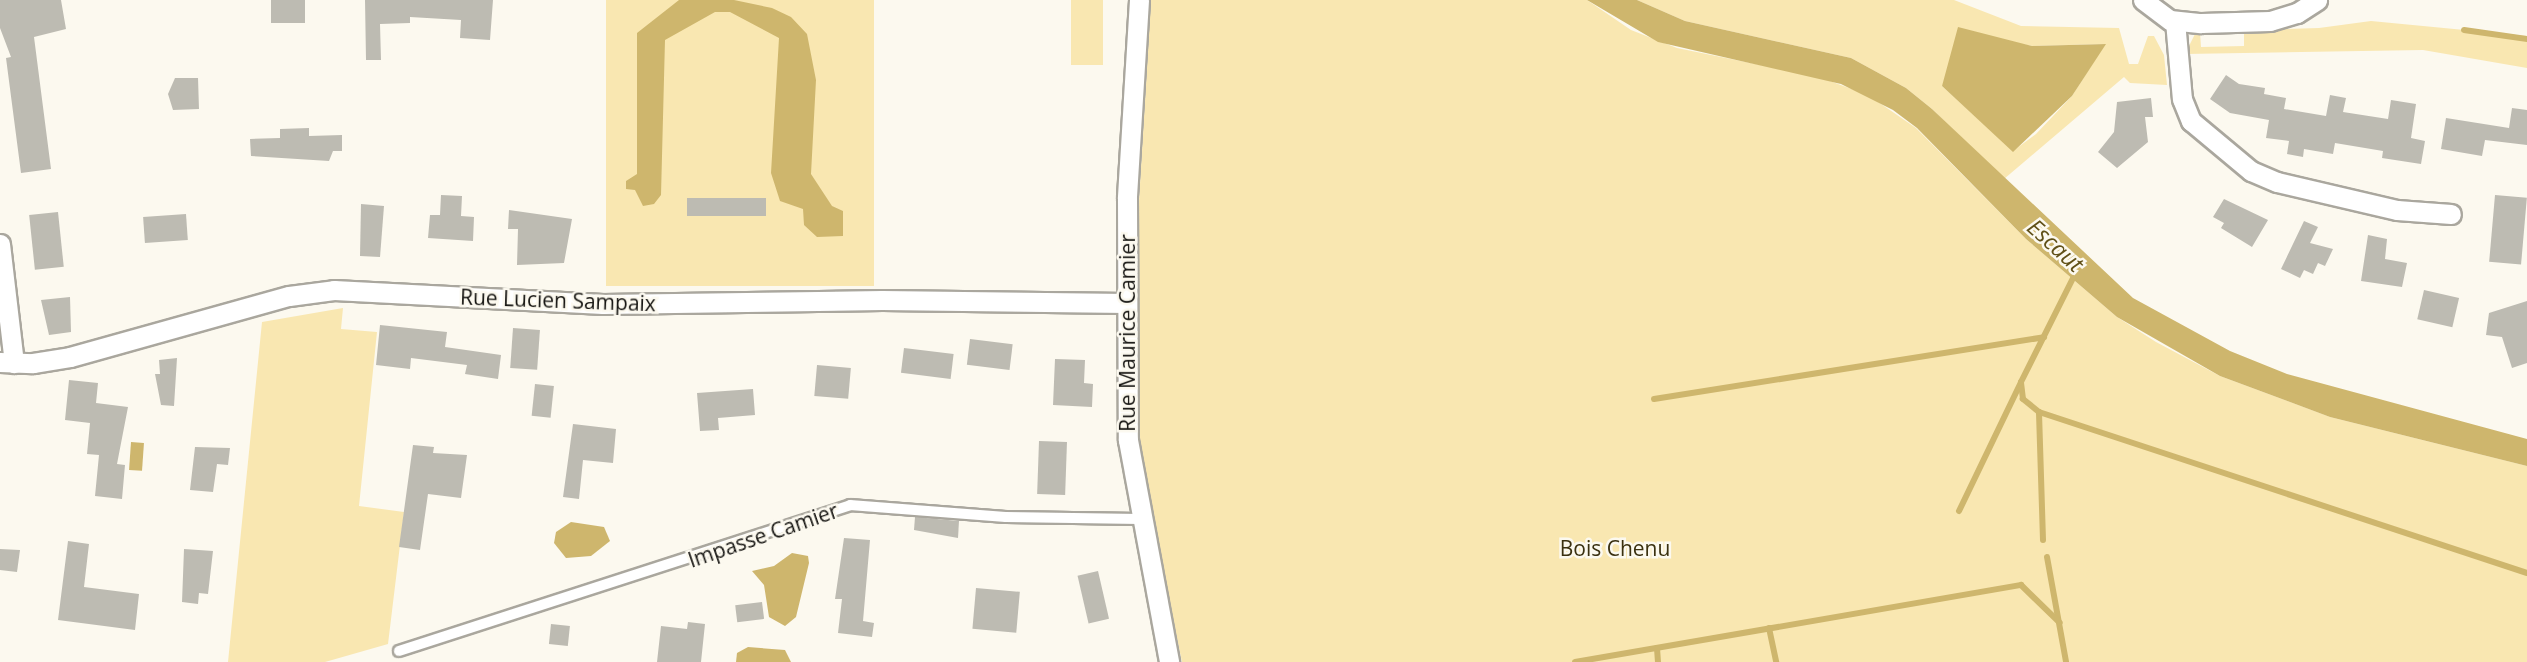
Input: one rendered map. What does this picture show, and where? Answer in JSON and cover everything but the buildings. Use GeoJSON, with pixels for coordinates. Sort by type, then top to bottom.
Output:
{"type":"FeatureCollection","features":[{"type":"Feature","properties":{"kind":"street","name":"Rue Maurice Camier"},"geometry":{"type":"LineString","coordinates":[[1139,0],[1126,303],[1128,440],[1140,519],[1169,662]]}},
{"type":"Feature","properties":{"kind":"street"},"geometry":{"type":"LineString","coordinates":[[2143,0],[2175,21],[2256,22],[2297,13],[2318,0]]}},
{"type":"Feature","properties":{"kind":"street"},"geometry":{"type":"LineString","coordinates":[[2175,21],[2182,99],[2191,121],[2251,171],[2277,182],[2397,211],[2451,214]]}},
{"type":"Feature","properties":{"kind":"street"},"geometry":{"type":"LineString","coordinates":[[0,244],[7,362]]}},
{"type":"Feature","properties":{"kind":"street","name":"Rue Lucien Sampaix"},"geometry":{"type":"LineString","coordinates":[[7,362],[82,355],[289,296],[334,290],[603,304],[882,300],[1126,303]]}},
{"type":"Feature","properties":{"kind":"lane","name":"Impasse Camier"},"geometry":{"type":"LineString","coordinates":[[399,651],[850,505],[1006,517],[1140,519]]}},
{"type":"Feature","properties":{"kind":"green space"},"geometry":{"type":"Polygon","coordinates":[[[606,0],[874,0],[874,286],[606,286],[606,0]]]}},
{"type":"Feature","properties":{"kind":"green space"},"geometry":{"type":"Polygon","coordinates":[[[1071,0],[1103,0],[1103,65],[1071,65],[1071,0]]]}},
{"type":"Feature","properties":{"kind":"green space","name":"Bois Chenu"},"geometry":{"type":"Polygon","coordinates":[[[1151,0],[1587,0],[1631,30],[1677,48],[1819,77],[1868,95],[1916,128],[2026,239],[2117,317],[2156,342],[2220,376],[2330,417],[2527,466],[2527,662],[1182,662],[1140,462],[1139,200],[1151,0]]]}},
{"type":"Feature","properties":{"kind":"green space"},"geometry":{"type":"Polygon","coordinates":[[[1637,0],[1954,0],[2021,26],[2119,28],[2129,64],[2138,64],[2148,36],[2154,36],[2164,55],[2167,85],[2130,83],[2124,77],[2004,179],[1932,109],[1906,88],[1851,58],[1685,21],[1637,0]],[[1981,36],[1942,86],[2013,151],[2036,134],[2072,96],[2105,44],[2032,46],[1981,36]]]}},
{"type":"Feature","properties":{"kind":"green space"},"geometry":{"type":"Polygon","coordinates":[[[2371,21],[2527,36],[2527,68],[2423,50],[2185,54],[2196,32],[2200,32],[2201,47],[2244,46],[2244,30],[2319,28],[2371,21]]]}},
{"type":"Feature","properties":{"kind":"green space"},"geometry":{"type":"Polygon","coordinates":[[[343,308],[341,329],[377,332],[359,506],[404,512],[388,644],[325,662],[228,662],[262,322],[343,308]]]}},
{"type":"Feature","properties":{"kind":"water"},"geometry":{"type":"Polygon","coordinates":[[[679,0],[734,0],[772,8],[791,17],[807,34],[816,80],[811,174],[832,206],[843,211],[843,236],[817,237],[804,225],[803,209],[780,201],[771,173],[779,38],[730,12],[715,12],[665,40],[661,195],[654,204],[643,206],[635,190],[626,189],[626,181],[637,174],[637,33],[679,0]]]}},
{"type":"Feature","properties":{"kind":"water","name":"Escaut"},"geometry":{"type":"Polygon","coordinates":[[[1587,0],[1637,0],[1685,21],[1851,58],[1906,88],[1932,109],[2133,298],[2230,351],[2287,374],[2527,439],[2527,466],[2330,417],[2220,376],[2117,317],[2026,239],[1917,128],[1893,110],[1841,84],[1658,42],[1587,0]]]}},
{"type":"Feature","properties":{"kind":"water"},"geometry":{"type":"Polygon","coordinates":[[[1958,27],[2032,46],[2106,44],[2072,96],[2013,152],[1942,86],[1958,27]]]}},
{"type":"Feature","properties":{"kind":"water"},"geometry":{"type":"Polygon","coordinates":[[[131,442],[144,443],[142,471],[129,470],[131,442]]]}},
{"type":"Feature","properties":{"kind":"water"},"geometry":{"type":"Polygon","coordinates":[[[571,522],[604,527],[610,541],[591,556],[566,558],[554,543],[556,532],[571,522]]]}},
{"type":"Feature","properties":{"kind":"water"},"geometry":{"type":"Polygon","coordinates":[[[792,553],[808,556],[809,563],[796,617],[785,626],[769,617],[764,585],[752,571],[774,566],[792,553]]]}},
{"type":"Feature","properties":{"kind":"water"},"geometry":{"type":"Polygon","coordinates":[[[748,647],[785,650],[791,662],[736,662],[737,653],[748,647]]]}},
{"type":"Feature","properties":{"kind":"waterway"},"geometry":{"type":"LineString","coordinates":[[2464,30],[2527,39]]}},
{"type":"Feature","properties":{"kind":"waterway","name":"Escaut"},"geometry":{"type":"LineString","coordinates":[[2043,540],[2039,412],[2023,399],[2021,382],[2076,272]]}},
{"type":"Feature","properties":{"kind":"waterway"},"geometry":{"type":"LineString","coordinates":[[1654,399],[2044,337]]}},
{"type":"Feature","properties":{"kind":"waterway"},"geometry":{"type":"LineString","coordinates":[[1959,511],[2020,384]]}},
{"type":"Feature","properties":{"kind":"waterway"},"geometry":{"type":"LineString","coordinates":[[2039,412],[2527,573]]}},
{"type":"Feature","properties":{"kind":"waterway"},"geometry":{"type":"LineString","coordinates":[[2047,557],[2066,662]]}},
{"type":"Feature","properties":{"kind":"waterway"},"geometry":{"type":"LineString","coordinates":[[1575,662],[2021,585],[2060,623]]}},
{"type":"Feature","properties":{"kind":"waterway"},"geometry":{"type":"LineString","coordinates":[[1769,628],[1776,662]]}},
{"type":"Feature","properties":{"kind":"waterway"},"geometry":{"type":"LineString","coordinates":[[1657,648],[1658,662]]}}]}
